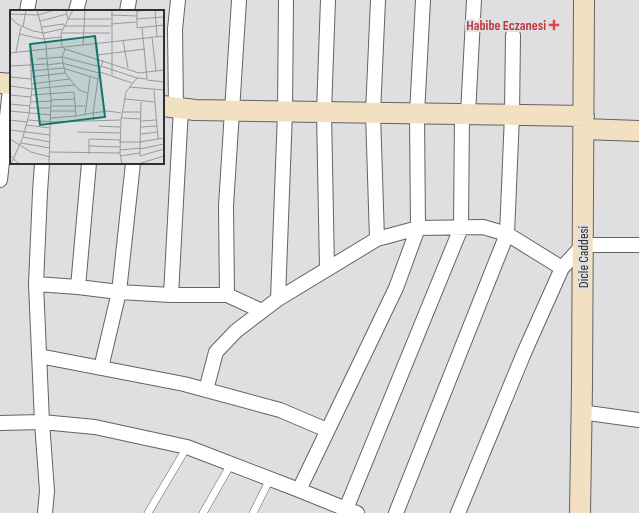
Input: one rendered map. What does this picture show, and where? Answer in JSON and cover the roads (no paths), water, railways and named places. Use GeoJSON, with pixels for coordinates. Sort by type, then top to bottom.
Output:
{"type":"FeatureCollection","features":[{"type":"Feature","properties":{"kind":"main road","name":"Dicle Caddesi"},"geometry":{"type":"LineString","coordinates":[[580,513],[584,0]]}},
{"type":"Feature","properties":{"kind":"main road"},"geometry":{"type":"LineString","coordinates":[[173,107],[195,110],[232,111],[512,115],[639,131]]}},
{"type":"Feature","properties":{"kind":"street"},"geometry":{"type":"LineString","coordinates":[[27,10],[29,0]]}},
{"type":"Feature","properties":{"kind":"street"},"geometry":{"type":"LineString","coordinates":[[76,10],[79,0]]}},
{"type":"Feature","properties":{"kind":"street"},"geometry":{"type":"LineString","coordinates":[[127,10],[129,0]]}},
{"type":"Feature","properties":{"kind":"street"},"geometry":{"type":"LineString","coordinates":[[171,295],[173,107],[175,29],[178,0]]}},
{"type":"Feature","properties":{"kind":"street"},"geometry":{"type":"LineString","coordinates":[[227,295],[226,206],[239,0]]}},
{"type":"Feature","properties":{"kind":"street"},"geometry":{"type":"LineString","coordinates":[[278,298],[285,112],[286,0]]}},
{"type":"Feature","properties":{"kind":"street"},"geometry":{"type":"LineString","coordinates":[[327,269],[324,112],[328,0]]}},
{"type":"Feature","properties":{"kind":"street"},"geometry":{"type":"LineString","coordinates":[[377,239],[373,113],[378,0]]}},
{"type":"Feature","properties":{"kind":"street"},"geometry":{"type":"LineString","coordinates":[[299,490],[396,288],[418,228],[417,114],[423,0]]}},
{"type":"Feature","properties":{"kind":"street"},"geometry":{"type":"LineString","coordinates":[[0,423],[42,422],[95,427],[187,447],[354,512],[461,228],[465,114],[474,0]]}},
{"type":"Feature","properties":{"kind":"street"},"geometry":{"type":"LineString","coordinates":[[396,513],[507,234],[512,115],[513,35]]}},
{"type":"Feature","properties":{"kind":"street"},"geometry":{"type":"LineString","coordinates":[[0,180],[8,83]]}},
{"type":"Feature","properties":{"kind":"street"},"geometry":{"type":"LineString","coordinates":[[42,164],[36,284],[42,422],[47,491],[45,513]]}},
{"type":"Feature","properties":{"kind":"street"},"geometry":{"type":"LineString","coordinates":[[78,287],[89,164]]}},
{"type":"Feature","properties":{"kind":"street"},"geometry":{"type":"LineString","coordinates":[[101,368],[119,292],[133,164]]}},
{"type":"Feature","properties":{"kind":"street"},"geometry":{"type":"LineString","coordinates":[[206,390],[216,352],[236,332],[278,298],[377,239],[418,228],[484,227],[507,234],[562,268]]}},
{"type":"Feature","properties":{"kind":"street"},"geometry":{"type":"LineString","coordinates":[[458,513],[524,353],[562,268],[583,245],[639,245]]}},
{"type":"Feature","properties":{"kind":"street"},"geometry":{"type":"LineString","coordinates":[[36,284],[119,292],[171,295],[227,295],[262,311]]}},
{"type":"Feature","properties":{"kind":"street"},"geometry":{"type":"LineString","coordinates":[[39,356],[184,384],[280,410],[327,430]]}},
{"type":"Feature","properties":{"kind":"street"},"geometry":{"type":"LineString","coordinates":[[581,412],[639,420]]}},
{"type":"Feature","properties":{"kind":"lane"},"geometry":{"type":"LineString","coordinates":[[148,513],[187,447]]}},
{"type":"Feature","properties":{"kind":"lane"},"geometry":{"type":"LineString","coordinates":[[203,513],[231,464]]}},
{"type":"Feature","properties":{"kind":"lane"},"geometry":{"type":"LineString","coordinates":[[254,513],[270,479]]}},
{"type":"Feature","properties":{"kind":"place","name":"Habibe Eczanesi"},"geometry":{"type":"Point","coordinates":[554,25]}}]}
